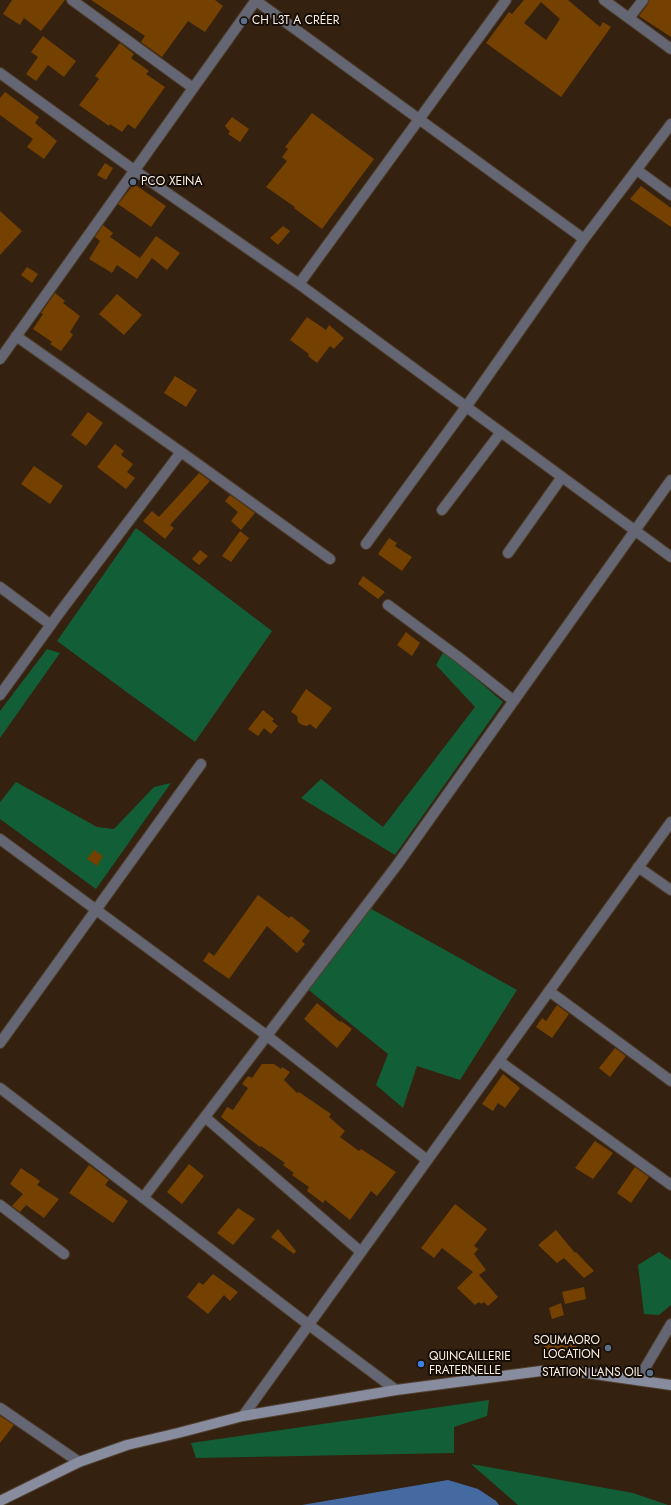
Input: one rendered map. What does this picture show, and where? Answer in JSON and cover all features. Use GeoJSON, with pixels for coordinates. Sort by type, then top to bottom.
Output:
{"type":"FeatureCollection","features":[{"type":"Feature","properties":{"kind":"main road"},"geometry":{"type":"LineString","coordinates":[[0,1501],[79,1462],[127,1445],[243,1416],[396,1390],[541,1371],[573,1371],[671,1385]]}},
{"type":"Feature","properties":{"kind":"street"},"geometry":{"type":"LineString","coordinates":[[72,0],[193,88]]}},
{"type":"Feature","properties":{"kind":"street"},"geometry":{"type":"LineString","coordinates":[[0,359],[256,0],[584,239]]}},
{"type":"Feature","properties":{"kind":"street"},"geometry":{"type":"LineString","coordinates":[[299,284],[506,0]]}},
{"type":"Feature","properties":{"kind":"street"},"geometry":{"type":"LineString","coordinates":[[604,0],[671,49]]}},
{"type":"Feature","properties":{"kind":"street"},"geometry":{"type":"LineString","coordinates":[[629,18],[642,0]]}},
{"type":"Feature","properties":{"kind":"street"},"geometry":{"type":"LineString","coordinates":[[0,73],[134,170],[299,284],[671,557]]}},
{"type":"Feature","properties":{"kind":"street"},"geometry":{"type":"LineString","coordinates":[[366,544],[466,407],[584,239],[671,124]]}},
{"type":"Feature","properties":{"kind":"street"},"geometry":{"type":"LineString","coordinates":[[637,170],[671,194]]}},
{"type":"Feature","properties":{"kind":"street"},"geometry":{"type":"LineString","coordinates":[[16,336],[330,558]]}},
{"type":"Feature","properties":{"kind":"street"},"geometry":{"type":"LineString","coordinates":[[442,510],[501,432]]}},
{"type":"Feature","properties":{"kind":"street"},"geometry":{"type":"LineString","coordinates":[[0,695],[181,452]]}},
{"type":"Feature","properties":{"kind":"street"},"geometry":{"type":"LineString","coordinates":[[508,553],[562,477]]}},
{"type":"Feature","properties":{"kind":"street"},"geometry":{"type":"LineString","coordinates":[[143,1198],[206,1118],[266,1035],[397,865],[671,480]]}},
{"type":"Feature","properties":{"kind":"street"},"geometry":{"type":"LineString","coordinates":[[0,587],[51,625]]}},
{"type":"Feature","properties":{"kind":"street"},"geometry":{"type":"LineString","coordinates":[[388,605],[461,659],[514,701]]}},
{"type":"Feature","properties":{"kind":"street"},"geometry":{"type":"LineString","coordinates":[[0,1043],[201,764]]}},
{"type":"Feature","properties":{"kind":"street"},"geometry":{"type":"LineString","coordinates":[[243,1416],[671,822]]}},
{"type":"Feature","properties":{"kind":"street"},"geometry":{"type":"LineString","coordinates":[[0,839],[266,1035],[427,1160]]}},
{"type":"Feature","properties":{"kind":"street"},"geometry":{"type":"LineString","coordinates":[[638,867],[671,890]]}},
{"type":"Feature","properties":{"kind":"street"},"geometry":{"type":"LineString","coordinates":[[549,991],[671,1081]]}},
{"type":"Feature","properties":{"kind":"street"},"geometry":{"type":"LineString","coordinates":[[499,1061],[671,1185]]}},
{"type":"Feature","properties":{"kind":"street"},"geometry":{"type":"LineString","coordinates":[[0,1088],[396,1390]]}},
{"type":"Feature","properties":{"kind":"street"},"geometry":{"type":"LineString","coordinates":[[206,1118],[361,1252]]}},
{"type":"Feature","properties":{"kind":"street"},"geometry":{"type":"LineString","coordinates":[[0,1205],[64,1254]]}},
{"type":"Feature","properties":{"kind":"street"},"geometry":{"type":"LineString","coordinates":[[638,1380],[671,1324]]}},
{"type":"Feature","properties":{"kind":"street"},"geometry":{"type":"LineString","coordinates":[[0,1408],[79,1462]]}},
{"type":"Feature","properties":{"kind":"green space"},"geometry":{"type":"Polygon","coordinates":[[[136,528],[272,631],[195,742],[57,641],[136,528]]]}},
{"type":"Feature","properties":{"kind":"green space"},"geometry":{"type":"Polygon","coordinates":[[[47,649],[60,653],[0,738],[0,711],[47,649]]]}},
{"type":"Feature","properties":{"kind":"green space"},"geometry":{"type":"Polygon","coordinates":[[[444,651],[503,702],[395,855],[301,798],[321,779],[383,827],[475,707],[436,665],[444,651]]]}},
{"type":"Feature","properties":{"kind":"green space"},"geometry":{"type":"Polygon","coordinates":[[[16,782],[97,827],[114,829],[154,787],[171,783],[96,889],[0,819],[0,802],[16,782]]]}},
{"type":"Feature","properties":{"kind":"green space"},"geometry":{"type":"Polygon","coordinates":[[[366,906],[517,990],[460,1080],[417,1066],[403,1108],[376,1085],[388,1054],[305,987],[366,906]]]}},
{"type":"Feature","properties":{"kind":"green space"},"geometry":{"type":"Polygon","coordinates":[[[659,1252],[671,1260],[671,1305],[659,1315],[644,1314],[638,1265],[659,1252]]]}},
{"type":"Feature","properties":{"kind":"green space"},"geometry":{"type":"Polygon","coordinates":[[[489,1400],[487,1416],[454,1427],[454,1453],[196,1458],[191,1443],[489,1400]]]}},
{"type":"Feature","properties":{"kind":"green space"},"geometry":{"type":"Polygon","coordinates":[[[471,1464],[633,1493],[668,1505],[518,1505],[471,1464]]]}},
{"type":"Feature","properties":{"kind":"water"},"geometry":{"type":"Polygon","coordinates":[[[448,1480],[478,1489],[496,1501],[499,1505],[302,1505],[448,1480]]]}},
{"type":"Feature","properties":{"kind":"building"},"geometry":{"type":"Polygon","coordinates":[[[12,0],[65,0],[41,31],[24,18],[20,25],[3,14],[12,0]]]}},
{"type":"Feature","properties":{"kind":"building"},"geometry":{"type":"Polygon","coordinates":[[[91,0],[215,0],[223,6],[205,32],[188,21],[162,57],[141,42],[145,36],[91,0]]]}},
{"type":"Feature","properties":{"kind":"building"},"geometry":{"type":"Polygon","coordinates":[[[524,0],[568,0],[600,27],[603,22],[611,27],[561,97],[486,43],[509,12],[512,14],[524,0]],[[541,2],[524,23],[546,40],[560,19],[541,2]]]}},
{"type":"Feature","properties":{"kind":"building"},"geometry":{"type":"Polygon","coordinates":[[[649,0],[671,0],[671,37],[639,16],[648,4],[649,0]]]}},
{"type":"Feature","properties":{"kind":"building"},"geometry":{"type":"Polygon","coordinates":[[[43,36],[76,61],[64,77],[48,65],[36,81],[26,74],[38,57],[31,52],[43,36]]]}},
{"type":"Feature","properties":{"kind":"building"},"geometry":{"type":"Polygon","coordinates":[[[120,43],[134,54],[131,58],[149,71],[146,74],[165,87],[135,129],[128,124],[122,132],[110,124],[109,126],[79,105],[99,79],[95,76],[120,43]]]}},
{"type":"Feature","properties":{"kind":"building"},"geometry":{"type":"Polygon","coordinates":[[[5,92],[39,117],[35,123],[57,141],[44,159],[27,147],[33,139],[0,115],[0,98],[5,92]]]}},
{"type":"Feature","properties":{"kind":"building"},"geometry":{"type":"Polygon","coordinates":[[[312,113],[374,159],[322,229],[294,208],[295,207],[266,187],[287,161],[282,157],[288,149],[285,147],[312,113]]]}},
{"type":"Feature","properties":{"kind":"building"},"geometry":{"type":"Polygon","coordinates":[[[232,117],[249,129],[240,142],[228,134],[230,132],[225,126],[232,117]]]}},
{"type":"Feature","properties":{"kind":"building"},"geometry":{"type":"Polygon","coordinates":[[[105,163],[113,168],[106,180],[97,175],[105,163]]]}},
{"type":"Feature","properties":{"kind":"building"},"geometry":{"type":"Polygon","coordinates":[[[134,184],[166,206],[151,227],[118,204],[134,184]]]}},
{"type":"Feature","properties":{"kind":"building"},"geometry":{"type":"Polygon","coordinates":[[[641,186],[671,208],[671,227],[630,199],[641,186]]]}},
{"type":"Feature","properties":{"kind":"building"},"geometry":{"type":"Polygon","coordinates":[[[0,211],[22,231],[0,255],[0,211]]]}},
{"type":"Feature","properties":{"kind":"building"},"geometry":{"type":"Polygon","coordinates":[[[103,225],[113,233],[110,237],[140,258],[156,236],[180,253],[167,270],[152,258],[137,279],[117,265],[112,273],[89,259],[100,241],[95,237],[103,225]]]}},
{"type":"Feature","properties":{"kind":"building"},"geometry":{"type":"Polygon","coordinates":[[[283,226],[290,231],[278,245],[270,238],[283,226]]]}},
{"type":"Feature","properties":{"kind":"building"},"geometry":{"type":"Polygon","coordinates":[[[27,267],[38,274],[32,283],[21,275],[27,267]]]}},
{"type":"Feature","properties":{"kind":"building"},"geometry":{"type":"Polygon","coordinates":[[[55,293],[65,301],[63,303],[80,316],[70,332],[73,335],[61,351],[50,344],[52,342],[33,329],[43,314],[41,313],[55,293]]]}},
{"type":"Feature","properties":{"kind":"building"},"geometry":{"type":"Polygon","coordinates":[[[117,294],[142,315],[124,335],[99,314],[117,294]]]}},
{"type":"Feature","properties":{"kind":"building"},"geometry":{"type":"Polygon","coordinates":[[[307,317],[326,330],[329,325],[344,338],[334,349],[330,346],[317,363],[308,356],[309,354],[290,340],[307,317]]]}},
{"type":"Feature","properties":{"kind":"building"},"geometry":{"type":"Polygon","coordinates":[[[175,376],[197,390],[186,407],[164,393],[175,376]]]}},
{"type":"Feature","properties":{"kind":"building"},"geometry":{"type":"Polygon","coordinates":[[[88,412],[103,423],[86,446],[71,435],[88,412]]]}},
{"type":"Feature","properties":{"kind":"building"},"geometry":{"type":"Polygon","coordinates":[[[115,444],[124,451],[121,455],[133,464],[127,472],[135,478],[126,489],[97,467],[115,444]]]}},
{"type":"Feature","properties":{"kind":"building"},"geometry":{"type":"Polygon","coordinates":[[[34,466],[63,486],[50,504],[21,484],[34,466]]]}},
{"type":"Feature","properties":{"kind":"building"},"geometry":{"type":"Polygon","coordinates":[[[199,473],[210,481],[170,525],[174,528],[165,539],[143,521],[152,511],[159,517],[199,473]]]}},
{"type":"Feature","properties":{"kind":"building"},"geometry":{"type":"Polygon","coordinates":[[[230,495],[255,513],[241,530],[231,521],[238,512],[225,501],[230,495]]]}},
{"type":"Feature","properties":{"kind":"building"},"geometry":{"type":"Polygon","coordinates":[[[240,531],[249,538],[231,562],[222,556],[240,531]]]}},
{"type":"Feature","properties":{"kind":"building"},"geometry":{"type":"Polygon","coordinates":[[[389,538],[397,543],[395,546],[412,557],[402,571],[378,554],[389,538]]]}},
{"type":"Feature","properties":{"kind":"building"},"geometry":{"type":"Polygon","coordinates":[[[200,550],[208,556],[199,565],[192,559],[200,550]]]}},
{"type":"Feature","properties":{"kind":"building"},"geometry":{"type":"Polygon","coordinates":[[[363,576],[385,592],[378,599],[358,584],[363,576]]]}},
{"type":"Feature","properties":{"kind":"building"},"geometry":{"type":"Polygon","coordinates":[[[406,632],[420,643],[412,656],[397,645],[406,632]]]}},
{"type":"Feature","properties":{"kind":"building"},"geometry":{"type":"Polygon","coordinates":[[[306,689],[332,708],[316,729],[310,724],[307,726],[302,725],[298,722],[297,716],[291,712],[306,689]]]}},
{"type":"Feature","properties":{"kind":"building"},"geometry":{"type":"Polygon","coordinates":[[[263,710],[274,719],[272,721],[278,726],[271,734],[264,728],[258,736],[248,729],[263,710]]]}},
{"type":"Feature","properties":{"kind":"building"},"geometry":{"type":"Polygon","coordinates":[[[94,850],[103,856],[97,866],[87,859],[94,850]]]}},
{"type":"Feature","properties":{"kind":"building"},"geometry":{"type":"Polygon","coordinates":[[[258,895],[289,918],[291,916],[310,931],[302,941],[305,944],[297,953],[267,926],[229,979],[203,961],[209,952],[214,956],[258,895]]]}},
{"type":"Feature","properties":{"kind":"building"},"geometry":{"type":"Polygon","coordinates":[[[317,1003],[340,1022],[341,1021],[352,1029],[337,1048],[304,1019],[317,1003]]]}},
{"type":"Feature","properties":{"kind":"building"},"geometry":{"type":"Polygon","coordinates":[[[557,1005],[569,1014],[552,1038],[536,1027],[542,1018],[546,1021],[557,1005]]]}},
{"type":"Feature","properties":{"kind":"building"},"geometry":{"type":"Polygon","coordinates":[[[615,1048],[626,1056],[610,1077],[599,1068],[615,1048]]]}},
{"type":"Feature","properties":{"kind":"building"},"geometry":{"type":"Polygon","coordinates":[[[262,1064],[274,1064],[281,1069],[282,1067],[290,1072],[284,1080],[297,1093],[299,1092],[331,1114],[329,1117],[345,1131],[340,1137],[359,1151],[361,1149],[396,1172],[377,1196],[371,1191],[350,1220],[325,1200],[323,1203],[307,1191],[309,1187],[292,1175],[294,1173],[283,1165],[285,1163],[261,1146],[260,1147],[221,1117],[227,1107],[233,1110],[248,1088],[242,1084],[248,1076],[252,1078],[262,1064]]]}},
{"type":"Feature","properties":{"kind":"building"},"geometry":{"type":"Polygon","coordinates":[[[503,1074],[520,1088],[505,1108],[498,1103],[493,1111],[482,1104],[503,1074]]]}},
{"type":"Feature","properties":{"kind":"building"},"geometry":{"type":"Polygon","coordinates":[[[595,1141],[613,1153],[593,1179],[575,1168],[595,1141]]]}},
{"type":"Feature","properties":{"kind":"building"},"geometry":{"type":"Polygon","coordinates":[[[189,1164],[204,1176],[182,1204],[167,1192],[189,1164]]]}},
{"type":"Feature","properties":{"kind":"building"},"geometry":{"type":"Polygon","coordinates":[[[89,1165],[109,1180],[105,1185],[128,1201],[113,1223],[69,1193],[89,1165]]]}},
{"type":"Feature","properties":{"kind":"building"},"geometry":{"type":"Polygon","coordinates":[[[635,1167],[649,1177],[631,1203],[617,1193],[635,1167]]]}},
{"type":"Feature","properties":{"kind":"building"},"geometry":{"type":"Polygon","coordinates":[[[21,1168],[40,1181],[37,1185],[59,1199],[44,1218],[26,1205],[20,1212],[12,1206],[23,1194],[10,1184],[21,1168]]]}},
{"type":"Feature","properties":{"kind":"building"},"geometry":{"type":"Polygon","coordinates":[[[455,1204],[487,1229],[474,1246],[478,1249],[474,1254],[486,1270],[479,1275],[498,1297],[488,1306],[484,1302],[481,1304],[479,1302],[475,1305],[457,1288],[473,1272],[442,1248],[434,1258],[421,1248],[455,1204]]]}},
{"type":"Feature","properties":{"kind":"building"},"geometry":{"type":"Polygon","coordinates":[[[238,1208],[255,1219],[233,1245],[217,1233],[238,1208]]]}},
{"type":"Feature","properties":{"kind":"building"},"geometry":{"type":"Polygon","coordinates":[[[278,1229],[296,1251],[294,1254],[271,1237],[278,1229]]]}},
{"type":"Feature","properties":{"kind":"building"},"geometry":{"type":"Polygon","coordinates":[[[556,1230],[575,1253],[576,1252],[594,1271],[584,1278],[564,1258],[557,1263],[538,1245],[556,1230]]]}},
{"type":"Feature","properties":{"kind":"building"},"geometry":{"type":"Polygon","coordinates":[[[213,1274],[238,1292],[230,1301],[224,1295],[208,1314],[187,1297],[199,1282],[203,1285],[213,1274]]]}},
{"type":"Feature","properties":{"kind":"building"},"geometry":{"type":"Polygon","coordinates":[[[584,1287],[586,1299],[565,1304],[562,1292],[584,1287]]]}},
{"type":"Feature","properties":{"kind":"building"},"geometry":{"type":"Polygon","coordinates":[[[561,1303],[564,1315],[552,1319],[549,1308],[561,1303]]]}},
{"type":"Feature","properties":{"kind":"building"},"geometry":{"type":"Polygon","coordinates":[[[544,1343],[577,1344],[575,1353],[543,1352],[544,1343]]]}},
{"type":"Feature","properties":{"kind":"building"},"geometry":{"type":"Polygon","coordinates":[[[0,1416],[14,1425],[0,1443],[0,1416]]]}},
{"type":"Feature","properties":{"kind":"place","name":"CH L3T A CRÉER"},"geometry":{"type":"Point","coordinates":[244,21]}},
{"type":"Feature","properties":{"kind":"place","name":"PCO XEINA"},"geometry":{"type":"Point","coordinates":[133,182]}},
{"type":"Feature","properties":{"kind":"place","name":"SOUMAORO LOCATION"},"geometry":{"type":"Point","coordinates":[608,1348]}},
{"type":"Feature","properties":{"kind":"place","name":"QUINCAILLERIE FRATERNELLE"},"geometry":{"type":"Point","coordinates":[421,1364]}},
{"type":"Feature","properties":{"kind":"place","name":"STATION LANS OIL"},"geometry":{"type":"Point","coordinates":[650,1373]}}]}
